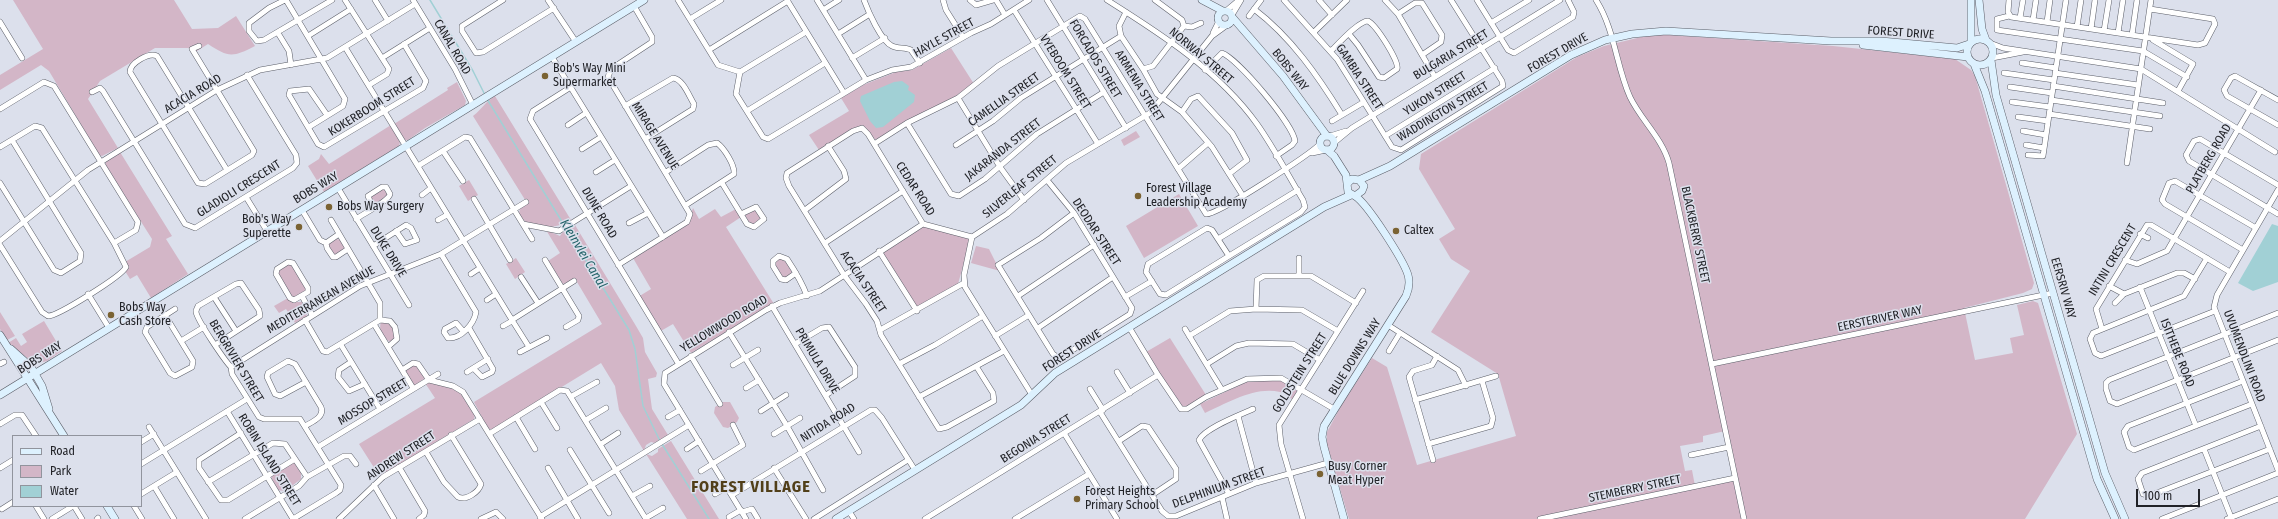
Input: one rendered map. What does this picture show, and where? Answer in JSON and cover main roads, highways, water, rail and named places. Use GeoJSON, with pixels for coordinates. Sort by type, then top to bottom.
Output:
{"type":"FeatureCollection","features":[{"type":"Feature","properties":{"kind":"water"},"geometry":{"type":"Polygon","coordinates":[[[902,81],[909,86],[908,90],[915,95],[914,102],[883,127],[876,128],[870,121],[860,101],[861,96],[894,82],[902,81]]]}},
{"type":"Feature","properties":{"kind":"water"},"geometry":{"type":"Polygon","coordinates":[[[2272,224],[2278,226],[2278,282],[2253,291],[2238,283],[2272,224]]]}},
{"type":"Feature","properties":{"kind":"waterway","name":"Kleinvlei Canal"},"geometry":{"type":"LineString","coordinates":[[430,0],[473,71],[485,95]]}},
{"type":"Feature","properties":{"kind":"waterway","name":"Kleinvlei Canal"},"geometry":{"type":"LineString","coordinates":[[487,99],[564,225]]}},
{"type":"Feature","properties":{"kind":"waterway","name":"Kleinvlei Canal"},"geometry":{"type":"LineString","coordinates":[[566,228],[629,330],[635,349],[643,406],[660,441]]}},
{"type":"Feature","properties":{"kind":"waterway","name":"Kleinvlei Canal"},"geometry":{"type":"LineString","coordinates":[[662,444],[709,519]]}},
{"type":"Feature","properties":{"kind":"place","name":"Bob's Way Mini Supermarket"},"geometry":{"type":"Point","coordinates":[545,76]}},
{"type":"Feature","properties":{"kind":"place","name":"Forest Village Leadership Academy"},"geometry":{"type":"Point","coordinates":[1138,196]}},
{"type":"Feature","properties":{"kind":"place","name":"Bobs Way Surgery"},"geometry":{"type":"Point","coordinates":[329,207]}},
{"type":"Feature","properties":{"kind":"place","name":"Bob's Way Superette"},"geometry":{"type":"Point","coordinates":[299,227]}},
{"type":"Feature","properties":{"kind":"place","name":"Caltex"},"geometry":{"type":"Point","coordinates":[1396,231]}},
{"type":"Feature","properties":{"kind":"place","name":"Bobs Way Cash Store"},"geometry":{"type":"Point","coordinates":[111,315]}},
{"type":"Feature","properties":{"kind":"place","name":"Busy Corner Meat Hyper"},"geometry":{"type":"Point","coordinates":[1320,474]}},
{"type":"Feature","properties":{"kind":"place","name":"Forest Heights Primary School"},"geometry":{"type":"Point","coordinates":[1077,499]}},
{"type":"Feature","properties":{"kind":"district","name":"FOREST VILLAGE"},"geometry":{"type":"Point","coordinates":[751,488]}}]}
